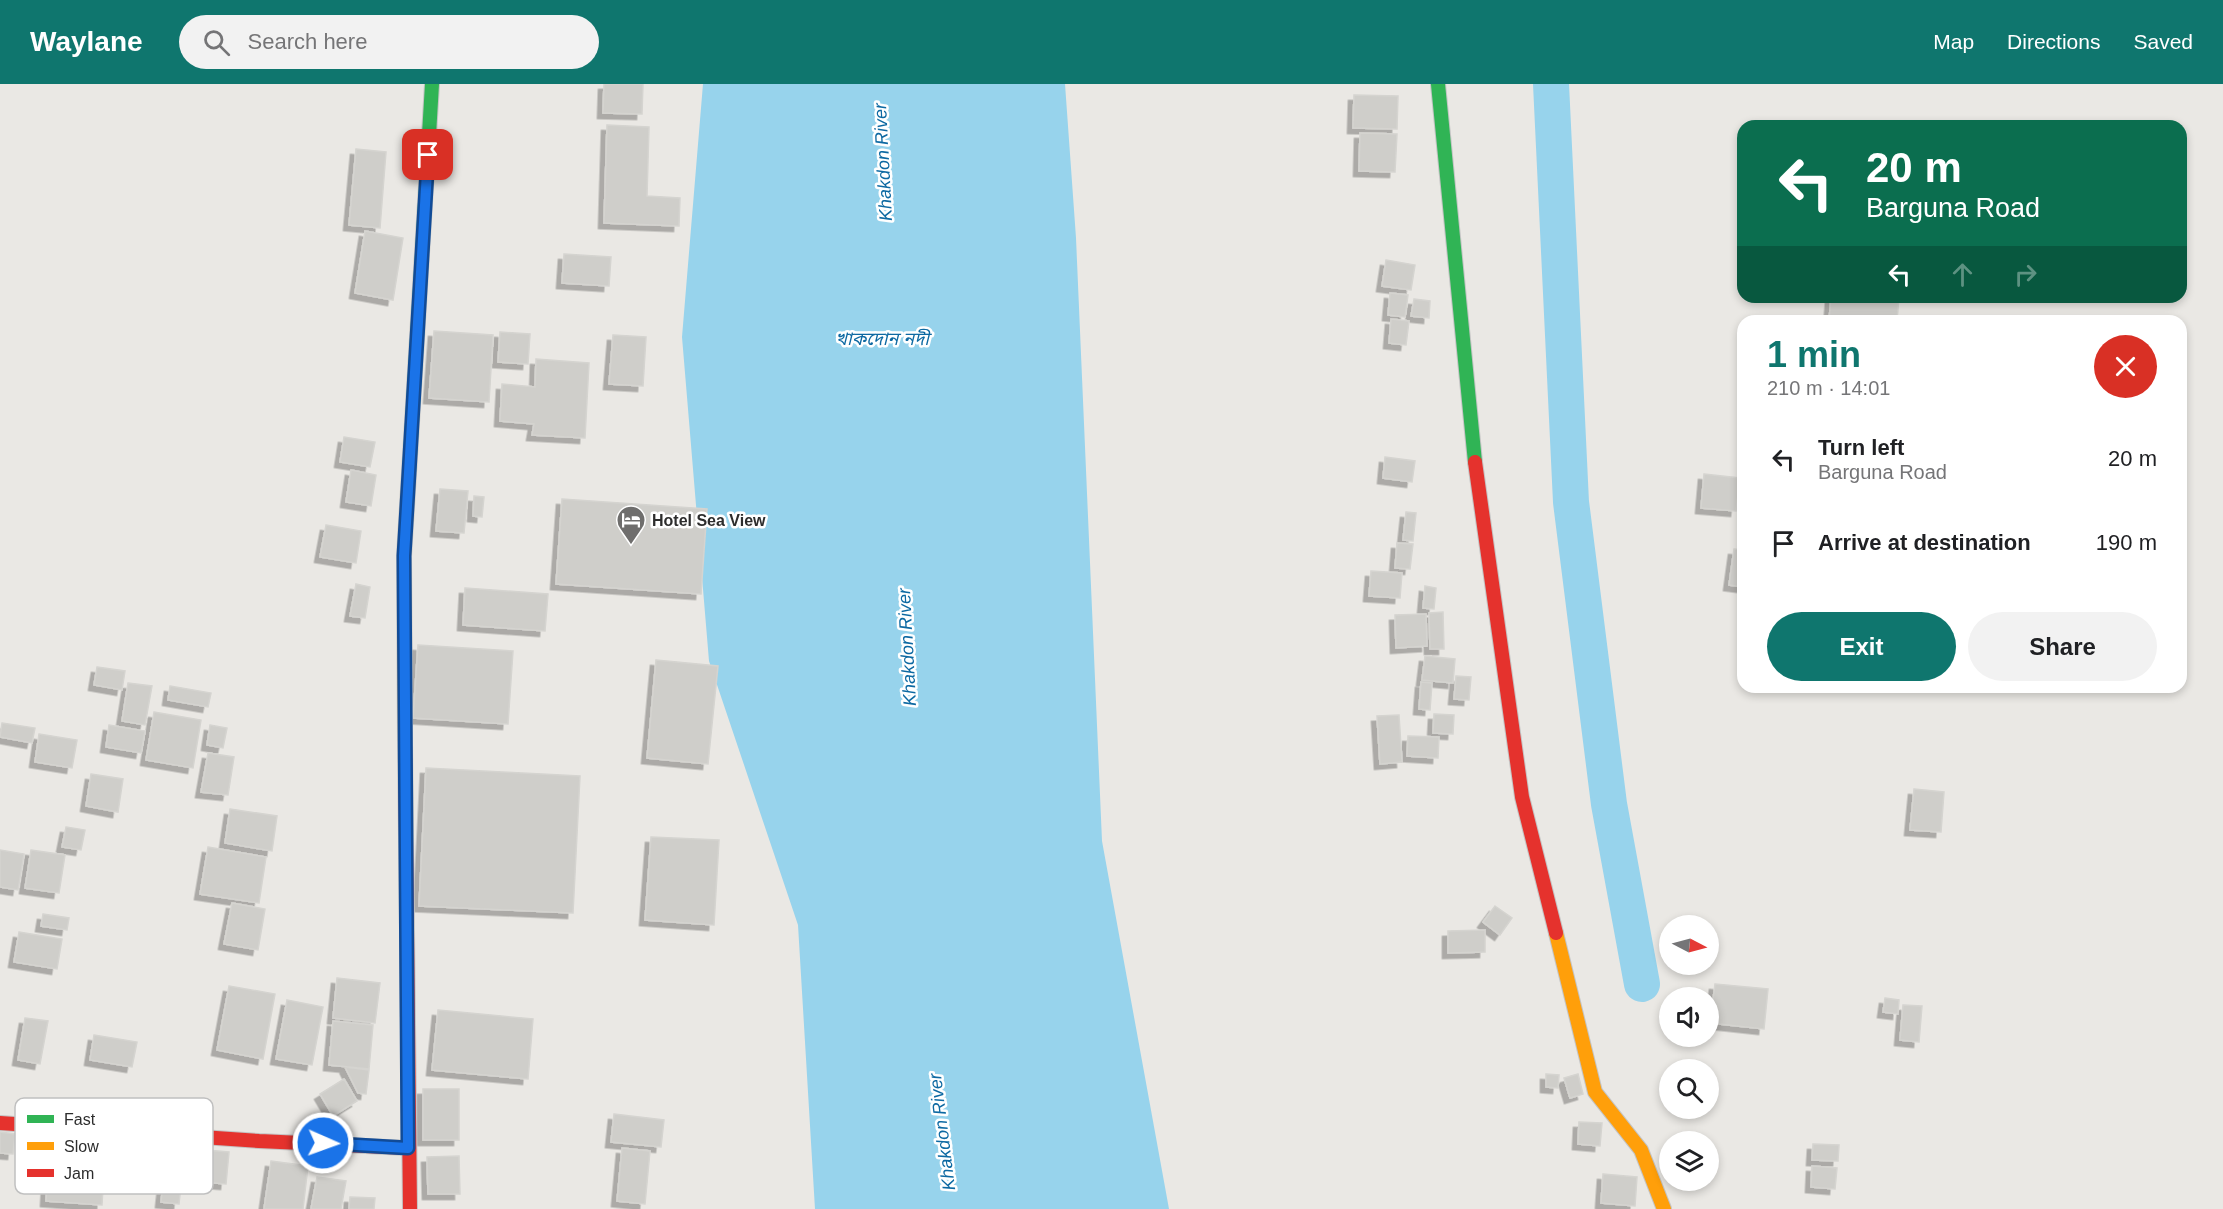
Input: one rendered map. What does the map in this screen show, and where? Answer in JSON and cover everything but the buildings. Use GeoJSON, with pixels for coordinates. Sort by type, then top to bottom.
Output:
{"type":"FeatureCollection","features":[{"type":"Feature","properties":{"kind":"street"},"geometry":{"type":"LineString","coordinates":[[410,1209],[404,556],[432,84]]}},
{"type":"Feature","properties":{"kind":"street"},"geometry":{"type":"LineString","coordinates":[[1438,84],[1478,491],[1522,797],[1595,1092],[1641,1150],[1664,1209]]}},
{"type":"Feature","properties":{"kind":"street"},"geometry":{"type":"LineString","coordinates":[[0,1123],[15,1124]]}},
{"type":"Feature","properties":{"kind":"street"},"geometry":{"type":"LineString","coordinates":[[213,1138],[408,1148]]}},
{"type":"Feature","properties":{"kind":"water","name":"খাকদোন নদী"},"geometry":{"type":"Polygon","coordinates":[[[703,84],[1065,84],[1076,238],[1102,841],[1169,1209],[815,1209],[798,925],[709,661],[682,337],[703,84]]]}},
{"type":"Feature","properties":{"kind":"waterway"},"geometry":{"type":"LineString","coordinates":[[1551,84],[1571,502],[1609,804],[1642,984]]}},
{"type":"Feature","properties":{"kind":"traffic: fast"},"geometry":{"type":"LineString","coordinates":[[409,473],[432,84]]}},
{"type":"Feature","properties":{"kind":"traffic: fast"},"geometry":{"type":"LineString","coordinates":[[1438,84],[1475,462]]}},
{"type":"Feature","properties":{"kind":"traffic: slow"},"geometry":{"type":"LineString","coordinates":[[405,744],[404,556],[409,473]]}},
{"type":"Feature","properties":{"kind":"traffic: slow"},"geometry":{"type":"LineString","coordinates":[[1556,933],[1595,1092],[1641,1150],[1664,1209]]}},
{"type":"Feature","properties":{"kind":"traffic: jam"},"geometry":{"type":"LineString","coordinates":[[1475,462],[1522,797],[1556,933]]}},
{"type":"Feature","properties":{"kind":"traffic: jam"},"geometry":{"type":"LineString","coordinates":[[405,744],[410,1209]]}},
{"type":"Feature","properties":{"kind":"traffic: jam"},"geometry":{"type":"LineString","coordinates":[[0,1123],[15,1124]]}},
{"type":"Feature","properties":{"kind":"traffic: jam"},"geometry":{"type":"LineString","coordinates":[[213,1138],[408,1148]]}},
{"type":"Feature","properties":{"kind":"place","name":"Hotel Sea View"},"geometry":{"type":"Point","coordinates":[631,546]}},
{"type":"Feature","properties":{"kind":"route"},"geometry":{"type":"LineString","coordinates":[[323,1143],[408,1148],[404,556],[428,155]]}},
{"type":"Feature","properties":{"kind":"water label","name":"Khakdon River"},"geometry":{"type":"Point","coordinates":[883,162]}},
{"type":"Feature","properties":{"kind":"water label","name":"Khakdon River"},"geometry":{"type":"Point","coordinates":[907,647]}},
{"type":"Feature","properties":{"kind":"water label","name":"Khakdon River"},"geometry":{"type":"Point","coordinates":[942,1132]}}]}
